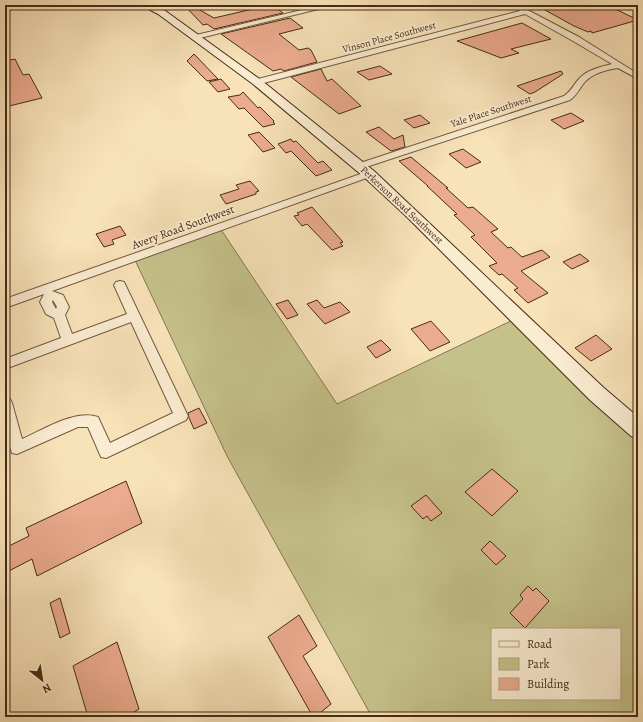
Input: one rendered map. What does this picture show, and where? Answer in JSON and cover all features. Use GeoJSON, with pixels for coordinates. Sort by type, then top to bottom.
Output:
{"type":"FeatureCollection","features":[{"type":"Feature","properties":{"kind":"street","name":"Perkerson Road Southwest"},"geometry":{"type":"LineString","coordinates":[[146,5],[161,12],[257,82],[364,170],[638,430]]}},
{"type":"Feature","properties":{"kind":"street"},"geometry":{"type":"LineString","coordinates":[[196,37],[293,11],[332,5]]}},
{"type":"Feature","properties":{"kind":"street"},"geometry":{"type":"LineString","coordinates":[[513,5],[576,39],[638,77]]}},
{"type":"Feature","properties":{"kind":"street"},"geometry":{"type":"LineString","coordinates":[[629,5],[638,9]]}},
{"type":"Feature","properties":{"kind":"street","name":"Vinson Place Southwest"},"geometry":{"type":"LineString","coordinates":[[257,82],[526,12]]}},
{"type":"Feature","properties":{"kind":"street","name":"Yale Place Southwest"},"geometry":{"type":"LineString","coordinates":[[364,170],[567,98],[576,92],[581,81],[588,74],[600,69],[620,65]]}},
{"type":"Feature","properties":{"kind":"street","name":"Avery Road Southwest"},"geometry":{"type":"LineString","coordinates":[[5,304],[49,292],[364,170]]}},
{"type":"Feature","properties":{"kind":"street"},"geometry":{"type":"LineString","coordinates":[[5,403],[7,421],[17,448],[77,421],[93,421],[106,452],[182,416],[120,285]]}},
{"type":"Feature","properties":{"kind":"street"},"geometry":{"type":"LineString","coordinates":[[49,292],[46,302],[50,311],[59,315],[68,340]]}},
{"type":"Feature","properties":{"kind":"street"},"geometry":{"type":"LineString","coordinates":[[5,364],[134,316]]}},
{"type":"Feature","properties":{"kind":"green space"},"geometry":{"type":"Polygon","coordinates":[[[220,228],[337,404],[515,319],[638,427],[638,717],[372,717],[227,456],[134,258],[220,228]]]}},
{"type":"Feature","properties":{"kind":"building"},"geometry":{"type":"Polygon","coordinates":[[[184,5],[191,5],[214,18],[270,5],[273,5],[283,13],[214,29],[207,24],[203,25],[184,5]]]}},
{"type":"Feature","properties":{"kind":"building"},"geometry":{"type":"Polygon","coordinates":[[[536,5],[607,5],[638,20],[592,33],[591,31],[588,32],[574,26],[536,5]]]}},
{"type":"Feature","properties":{"kind":"building"},"geometry":{"type":"Polygon","coordinates":[[[290,18],[303,28],[279,34],[299,50],[308,48],[311,50],[317,62],[284,71],[281,69],[273,71],[221,34],[290,18]]]}},
{"type":"Feature","properties":{"kind":"building"},"geometry":{"type":"Polygon","coordinates":[[[522,23],[551,39],[511,49],[519,53],[501,58],[457,41],[522,23]]]}},
{"type":"Feature","properties":{"kind":"building"},"geometry":{"type":"Polygon","coordinates":[[[194,54],[218,79],[207,81],[187,61],[194,54]]]}},
{"type":"Feature","properties":{"kind":"building"},"geometry":{"type":"Polygon","coordinates":[[[15,59],[23,75],[29,74],[42,98],[5,107],[5,79],[10,78],[5,68],[5,61],[15,59]]]}},
{"type":"Feature","properties":{"kind":"building"},"geometry":{"type":"Polygon","coordinates":[[[380,66],[392,74],[369,80],[357,72],[380,66]]]}},
{"type":"Feature","properties":{"kind":"building"},"geometry":{"type":"Polygon","coordinates":[[[321,69],[327,81],[332,79],[361,106],[339,114],[291,77],[321,69]]]}},
{"type":"Feature","properties":{"kind":"building"},"geometry":{"type":"Polygon","coordinates":[[[561,71],[563,74],[530,94],[517,86],[561,71]]]}},
{"type":"Feature","properties":{"kind":"building"},"geometry":{"type":"Polygon","coordinates":[[[221,79],[230,89],[218,92],[209,82],[221,79]]]}},
{"type":"Feature","properties":{"kind":"building"},"geometry":{"type":"Polygon","coordinates":[[[243,92],[258,108],[260,107],[274,121],[273,122],[275,124],[263,127],[244,108],[239,109],[228,97],[240,95],[243,92]]]}},
{"type":"Feature","properties":{"kind":"building"},"geometry":{"type":"Polygon","coordinates":[[[571,113],[584,121],[564,129],[551,120],[571,113]]]}},
{"type":"Feature","properties":{"kind":"building"},"geometry":{"type":"Polygon","coordinates":[[[420,115],[430,123],[414,128],[404,120],[420,115]]]}},
{"type":"Feature","properties":{"kind":"building"},"geometry":{"type":"Polygon","coordinates":[[[379,127],[394,139],[403,135],[405,147],[391,151],[366,132],[379,127]]]}},
{"type":"Feature","properties":{"kind":"building"},"geometry":{"type":"Polygon","coordinates":[[[259,132],[275,148],[263,152],[248,135],[259,132]]]}},
{"type":"Feature","properties":{"kind":"building"},"geometry":{"type":"Polygon","coordinates":[[[291,139],[293,142],[296,141],[318,163],[323,161],[332,170],[316,176],[291,151],[286,153],[278,144],[291,139]]]}},
{"type":"Feature","properties":{"kind":"building"},"geometry":{"type":"Polygon","coordinates":[[[463,149],[481,162],[466,168],[449,154],[463,149]]]}},
{"type":"Feature","properties":{"kind":"building"},"geometry":{"type":"Polygon","coordinates":[[[411,157],[448,188],[446,188],[468,208],[473,207],[498,229],[491,232],[508,248],[511,247],[522,257],[542,250],[550,257],[521,271],[548,293],[528,303],[514,290],[518,288],[502,274],[499,275],[489,266],[497,263],[471,237],[475,235],[454,215],[457,214],[399,161],[411,157]]]}},
{"type":"Feature","properties":{"kind":"building"},"geometry":{"type":"Polygon","coordinates":[[[250,181],[259,191],[256,192],[256,194],[226,204],[220,195],[239,189],[236,185],[250,181]]]}},
{"type":"Feature","properties":{"kind":"building"},"geometry":{"type":"Polygon","coordinates":[[[312,207],[343,242],[340,243],[343,246],[332,250],[307,224],[302,226],[294,216],[299,215],[297,213],[312,207]]]}},
{"type":"Feature","properties":{"kind":"building"},"geometry":{"type":"Polygon","coordinates":[[[120,226],[126,235],[112,240],[114,244],[104,247],[96,234],[120,226]]]}},
{"type":"Feature","properties":{"kind":"building"},"geometry":{"type":"Polygon","coordinates":[[[580,254],[589,261],[572,269],[563,262],[580,254]]]}},
{"type":"Feature","properties":{"kind":"building"},"geometry":{"type":"Polygon","coordinates":[[[288,300],[298,315],[287,319],[276,304],[288,300]]]}},
{"type":"Feature","properties":{"kind":"building"},"geometry":{"type":"Polygon","coordinates":[[[317,300],[324,308],[340,302],[350,312],[325,324],[307,304],[317,300]]]}},
{"type":"Feature","properties":{"kind":"building"},"geometry":{"type":"Polygon","coordinates":[[[431,321],[450,342],[430,351],[411,329],[431,321]]]}},
{"type":"Feature","properties":{"kind":"building"},"geometry":{"type":"Polygon","coordinates":[[[596,335],[612,349],[591,361],[575,348],[596,335]]]}},
{"type":"Feature","properties":{"kind":"building"},"geometry":{"type":"Polygon","coordinates":[[[381,340],[391,350],[376,358],[367,347],[381,340]]]}},
{"type":"Feature","properties":{"kind":"building"},"geometry":{"type":"Polygon","coordinates":[[[199,408],[207,423],[194,429],[188,413],[199,408]]]}},
{"type":"Feature","properties":{"kind":"building"},"geometry":{"type":"Polygon","coordinates":[[[492,469],[518,491],[492,516],[465,492],[492,469]]]}},
{"type":"Feature","properties":{"kind":"building"},"geometry":{"type":"Polygon","coordinates":[[[126,481],[142,523],[37,576],[32,559],[5,573],[5,548],[29,536],[26,528],[126,481]]]}},
{"type":"Feature","properties":{"kind":"building"},"geometry":{"type":"Polygon","coordinates":[[[426,495],[442,513],[431,521],[427,516],[423,519],[411,506],[426,495]]]}},
{"type":"Feature","properties":{"kind":"building"},"geometry":{"type":"Polygon","coordinates":[[[490,541],[506,556],[496,565],[481,550],[490,541]]]}},
{"type":"Feature","properties":{"kind":"building"},"geometry":{"type":"Polygon","coordinates":[[[528,586],[533,591],[536,588],[549,601],[525,628],[510,613],[523,599],[520,595],[528,586]]]}},
{"type":"Feature","properties":{"kind":"building"},"geometry":{"type":"Polygon","coordinates":[[[60,598],[70,633],[60,638],[50,603],[60,598]]]}},
{"type":"Feature","properties":{"kind":"building"},"geometry":{"type":"Polygon","coordinates":[[[299,615],[317,646],[303,656],[331,704],[315,717],[313,717],[268,637],[299,615]]]}},
{"type":"Feature","properties":{"kind":"building"},"geometry":{"type":"Polygon","coordinates":[[[117,642],[139,709],[126,717],[88,717],[73,666],[117,642]]]}}]}
